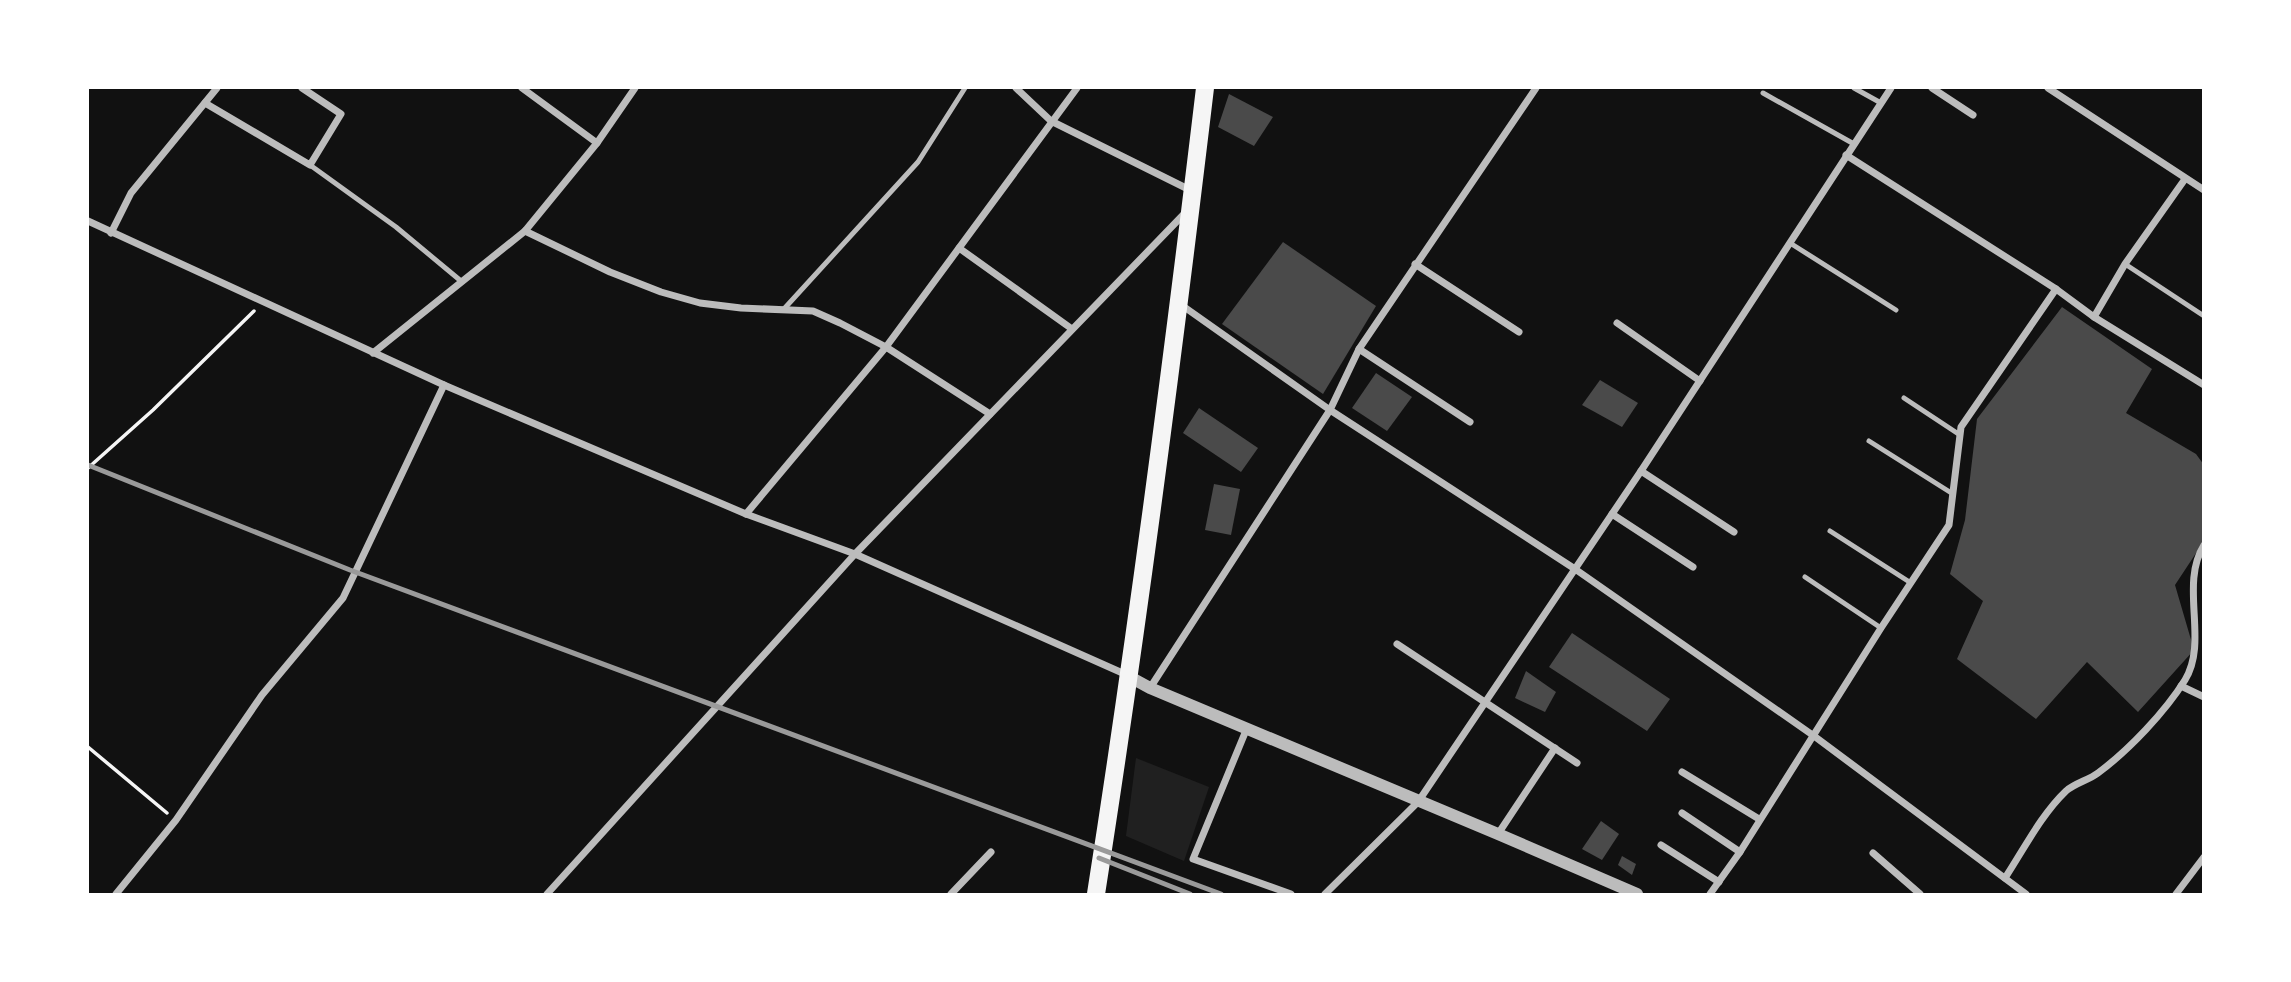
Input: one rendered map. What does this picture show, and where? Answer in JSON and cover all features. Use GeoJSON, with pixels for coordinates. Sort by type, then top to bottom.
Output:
{"type":"FeatureCollection","features":[{"type":"Feature","properties":{"kind":"main road"},"geometry":{"type":"LineString","coordinates":[[1097,894],[1179,304],[1205,88]]}},
{"type":"Feature","properties":{"kind":"street"},"geometry":{"type":"LineString","coordinates":[[111,233],[131,193],[217,88]]}},
{"type":"Feature","properties":{"kind":"street"},"geometry":{"type":"LineString","coordinates":[[205,103],[310,164],[341,114],[302,88]]}},
{"type":"Feature","properties":{"kind":"street"},"geometry":{"type":"LineString","coordinates":[[522,88],[597,144]]}},
{"type":"Feature","properties":{"kind":"street"},"geometry":{"type":"LineString","coordinates":[[373,353],[525,231],[597,144],[635,88]]}},
{"type":"Feature","properties":{"kind":"street"},"geometry":{"type":"LineString","coordinates":[[547,894],[855,554],[1072,330],[1192,199],[1051,121],[1016,88]]}},
{"type":"Feature","properties":{"kind":"street"},"geometry":{"type":"LineString","coordinates":[[746,514],[886,347],[1077,88]]}},
{"type":"Feature","properties":{"kind":"street"},"geometry":{"type":"LineString","coordinates":[[1150,688],[1330,410],[1359,349],[1536,88]]}},
{"type":"Feature","properties":{"kind":"street"},"geometry":{"type":"LineString","coordinates":[[1325,894],[1418,802],[1641,471],[1891,88]]}},
{"type":"Feature","properties":{"kind":"street"},"geometry":{"type":"LineString","coordinates":[[1932,88],[1973,115]]}},
{"type":"Feature","properties":{"kind":"street"},"geometry":{"type":"LineString","coordinates":[[2048,88],[2203,190]]}},
{"type":"Feature","properties":{"kind":"street"},"geometry":{"type":"LineString","coordinates":[[1846,155],[2203,385]]}},
{"type":"Feature","properties":{"kind":"street"},"geometry":{"type":"LineString","coordinates":[[2094,317],[2125,264],[2185,179]]}},
{"type":"Feature","properties":{"kind":"street"},"geometry":{"type":"LineString","coordinates":[[88,220],[111,233],[444,385],[746,514],[855,554],[1150,688],[1637,894]]}},
{"type":"Feature","properties":{"kind":"street"},"geometry":{"type":"LineString","coordinates":[[525,231],[610,272],[661,292],[701,303],[741,308],[813,311],[886,347],[990,414]]}},
{"type":"Feature","properties":{"kind":"street"},"geometry":{"type":"LineString","coordinates":[[959,248],[1072,330]]}},
{"type":"Feature","properties":{"kind":"street"},"geometry":{"type":"LineString","coordinates":[[1415,264],[1519,332]]}},
{"type":"Feature","properties":{"kind":"street"},"geometry":{"type":"LineString","coordinates":[[1710,894],[1740,852],[1949,525],[1961,427],[2056,289]]}},
{"type":"Feature","properties":{"kind":"street"},"geometry":{"type":"LineString","coordinates":[[1179,304],[1330,410],[1576,569],[1814,736],[2026,894]]}},
{"type":"Feature","properties":{"kind":"street"},"geometry":{"type":"LineString","coordinates":[[1617,323],[1700,381]]}},
{"type":"Feature","properties":{"kind":"street"},"geometry":{"type":"LineString","coordinates":[[1359,349],[1470,422]]}},
{"type":"Feature","properties":{"kind":"street"},"geometry":{"type":"LineString","coordinates":[[116,894],[176,820],[262,695],[343,598],[444,385]]}},
{"type":"Feature","properties":{"kind":"street"},"geometry":{"type":"LineString","coordinates":[[1641,471],[1734,532]]}},
{"type":"Feature","properties":{"kind":"street"},"geometry":{"type":"LineString","coordinates":[[1612,514],[1693,567]]}},
{"type":"Feature","properties":{"kind":"street"},"geometry":{"type":"LineString","coordinates":[[2005,878],[2044,817],[2067,790],[2097,774],[2158,717],[2187,677],[2194,650],[2193,573],[2203,545]]}},
{"type":"Feature","properties":{"kind":"street"},"geometry":{"type":"LineString","coordinates":[[1397,644],[1577,763]]}},
{"type":"Feature","properties":{"kind":"street"},"geometry":{"type":"LineString","coordinates":[[2181,686],[2203,698]]}},
{"type":"Feature","properties":{"kind":"street"},"geometry":{"type":"LineString","coordinates":[[1247,728],[1193,859],[1291,894]]}},
{"type":"Feature","properties":{"kind":"street"},"geometry":{"type":"LineString","coordinates":[[1498,834],[1555,748]]}},
{"type":"Feature","properties":{"kind":"street"},"geometry":{"type":"LineString","coordinates":[[1682,772],[1759,819]]}},
{"type":"Feature","properties":{"kind":"street"},"geometry":{"type":"LineString","coordinates":[[1682,813],[1740,852]]}},
{"type":"Feature","properties":{"kind":"street"},"geometry":{"type":"LineString","coordinates":[[1661,845],[1719,882]]}},
{"type":"Feature","properties":{"kind":"street"},"geometry":{"type":"LineString","coordinates":[[951,894],[991,852]]}},
{"type":"Feature","properties":{"kind":"street"},"geometry":{"type":"LineString","coordinates":[[1873,853],[1920,894]]}},
{"type":"Feature","properties":{"kind":"street"},"geometry":{"type":"LineString","coordinates":[[2176,894],[2203,857]]}},
{"type":"Feature","properties":{"kind":"lane"},"geometry":{"type":"LineString","coordinates":[[783,310],[918,162],[965,88]]}},
{"type":"Feature","properties":{"kind":"lane"},"geometry":{"type":"LineString","coordinates":[[1854,88],[1881,103]]}},
{"type":"Feature","properties":{"kind":"lane"},"geometry":{"type":"LineString","coordinates":[[1763,93],[1854,144]]}},
{"type":"Feature","properties":{"kind":"lane"},"geometry":{"type":"LineString","coordinates":[[310,164],[396,227],[461,281]]}},
{"type":"Feature","properties":{"kind":"lane"},"geometry":{"type":"LineString","coordinates":[[1790,243],[1896,310]]}},
{"type":"Feature","properties":{"kind":"lane"},"geometry":{"type":"LineString","coordinates":[[2125,264],[2203,316]]}},
{"type":"Feature","properties":{"kind":"lane"},"geometry":{"type":"LineString","coordinates":[[1904,398],[1960,435]]}},
{"type":"Feature","properties":{"kind":"lane"},"geometry":{"type":"LineString","coordinates":[[1869,441],[1953,494]]}},
{"type":"Feature","properties":{"kind":"lane"},"geometry":{"type":"LineString","coordinates":[[1830,531],[1910,583]]}},
{"type":"Feature","properties":{"kind":"lane"},"geometry":{"type":"LineString","coordinates":[[1805,577],[1881,628]]}},
{"type":"Feature","properties":{"kind":"path"},"geometry":{"type":"LineString","coordinates":[[88,468],[153,410],[263,302]]}},
{"type":"Feature","properties":{"kind":"path"},"geometry":{"type":"LineString","coordinates":[[88,747],[176,820]]}},
{"type":"Feature","properties":{"kind":"shaded area"},"geometry":{"type":"Polygon","coordinates":[[[1136,758],[1209,787],[1184,861],[1126,836],[1136,758]]]}},
{"type":"Feature","properties":{"kind":"building"},"geometry":{"type":"Polygon","coordinates":[[[1229,94],[1273,117],[1254,146],[1218,127],[1229,94]]]}},
{"type":"Feature","properties":{"kind":"building"},"geometry":{"type":"Polygon","coordinates":[[[1283,242],[1376,306],[1323,394],[1222,324],[1283,242]]]}},
{"type":"Feature","properties":{"kind":"building"},"geometry":{"type":"Polygon","coordinates":[[[2062,307],[2152,369],[2126,413],[2196,454],[2204,465],[2204,541],[2175,585],[2194,650],[2138,712],[2087,662],[2036,719],[1957,659],[1983,601],[1950,574],[1965,520],[1977,419],[2062,307]]]}},
{"type":"Feature","properties":{"kind":"building"},"geometry":{"type":"Polygon","coordinates":[[[1376,373],[1412,397],[1387,431],[1352,408],[1376,373]]]}},
{"type":"Feature","properties":{"kind":"building"},"geometry":{"type":"Polygon","coordinates":[[[1600,380],[1638,403],[1622,427],[1582,405],[1600,380]]]}},
{"type":"Feature","properties":{"kind":"building"},"geometry":{"type":"Polygon","coordinates":[[[1199,408],[1258,448],[1241,472],[1183,433],[1199,408]]]}},
{"type":"Feature","properties":{"kind":"building"},"geometry":{"type":"Polygon","coordinates":[[[1214,484],[1240,489],[1231,535],[1205,530],[1214,484]]]}},
{"type":"Feature","properties":{"kind":"building"},"geometry":{"type":"Polygon","coordinates":[[[1572,633],[1670,699],[1647,731],[1549,667],[1572,633]]]}},
{"type":"Feature","properties":{"kind":"building"},"geometry":{"type":"Polygon","coordinates":[[[1526,671],[1556,692],[1545,712],[1515,698],[1526,671]]]}},
{"type":"Feature","properties":{"kind":"building"},"geometry":{"type":"Polygon","coordinates":[[[1601,821],[1619,834],[1602,860],[1582,849],[1601,821]]]}},
{"type":"Feature","properties":{"kind":"building"},"geometry":{"type":"Polygon","coordinates":[[[1622,856],[1636,864],[1632,875],[1618,865],[1622,856]]]}},
{"type":"Feature","properties":{"kind":"railway"},"geometry":{"type":"LineString","coordinates":[[88,465],[350,570],[1221,894]]}},
{"type":"Feature","properties":{"kind":"railway"},"geometry":{"type":"LineString","coordinates":[[1099,858],[1190,894]]}}]}
